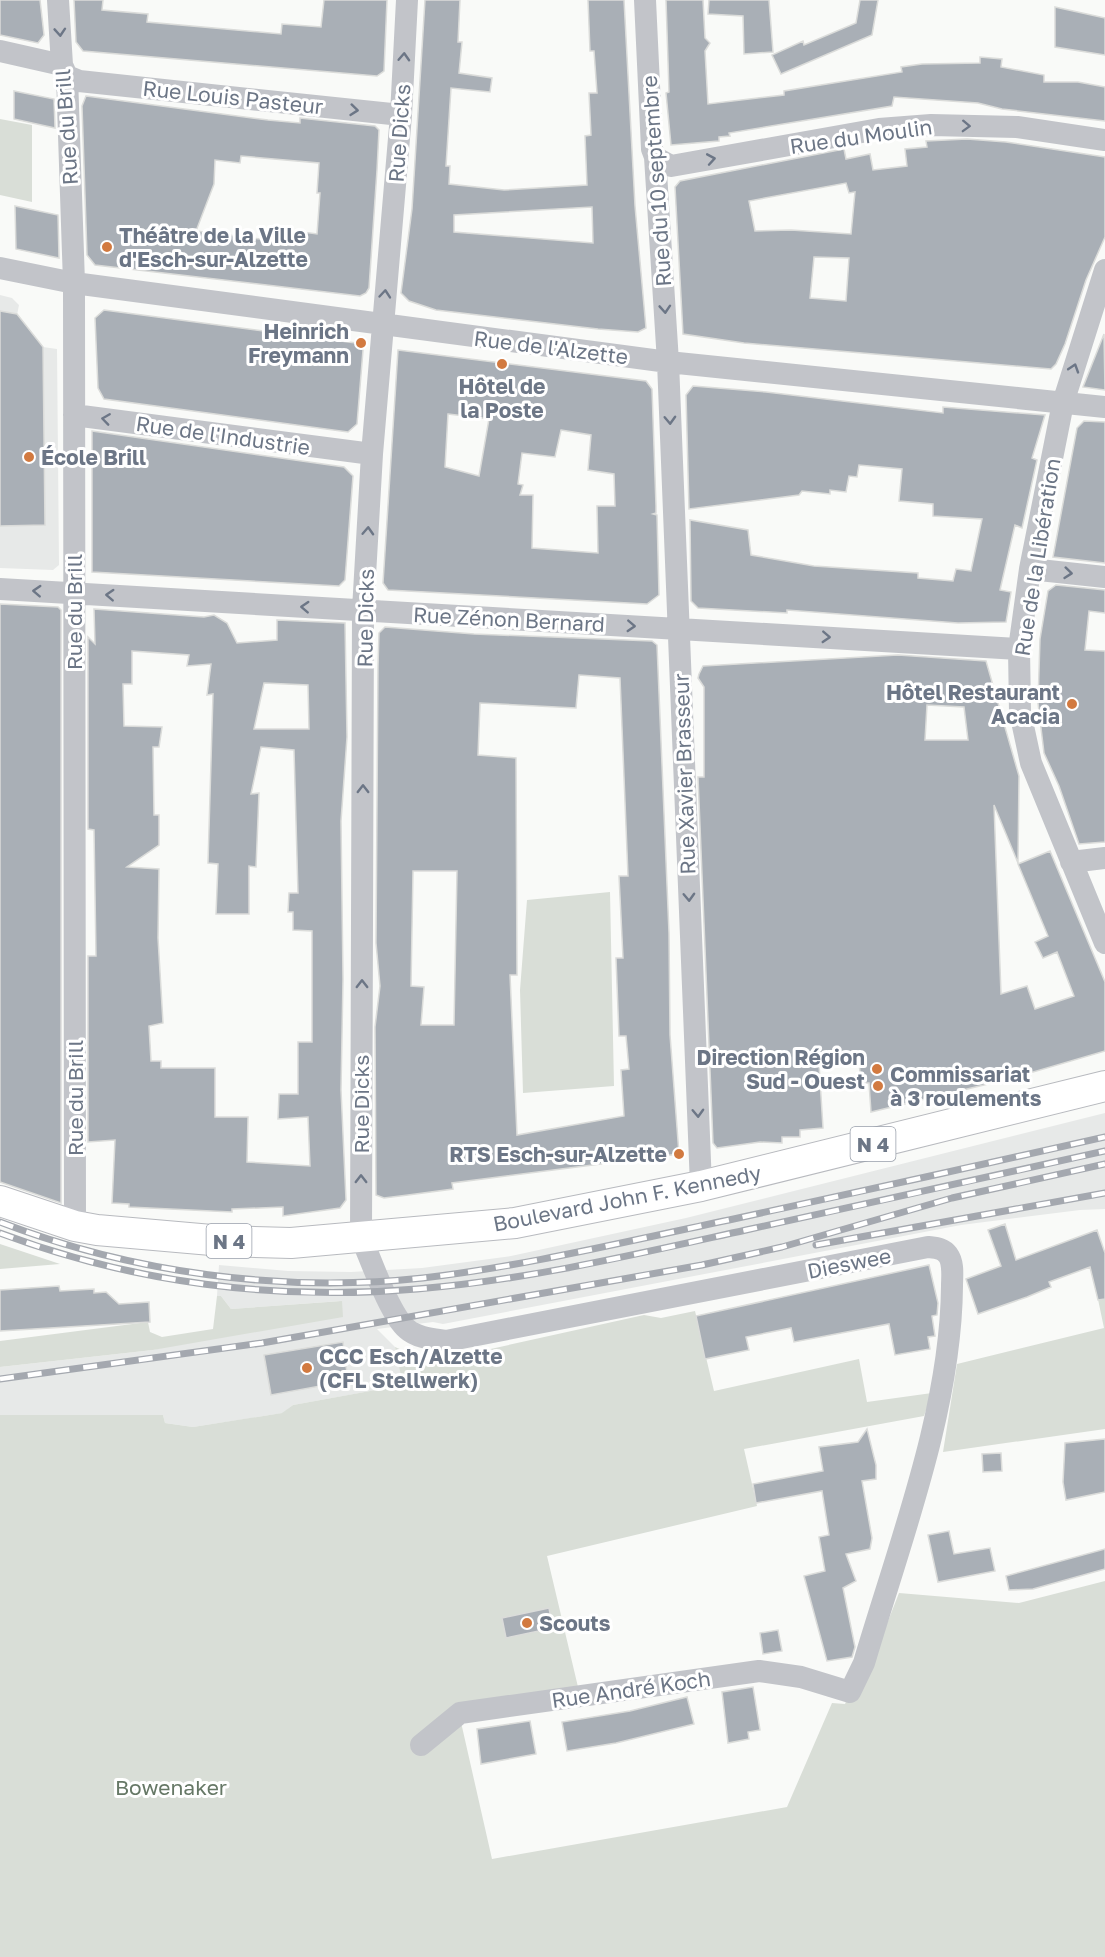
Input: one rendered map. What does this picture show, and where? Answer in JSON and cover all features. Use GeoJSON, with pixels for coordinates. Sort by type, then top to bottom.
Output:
{"type":"FeatureCollection","features":[{"type":"Feature","properties":{"kind":"main road","name":"Boulevard John F. Kennedy"},"geometry":{"type":"LineString","coordinates":[[0,1201],[75,1226],[97,1230],[222,1241],[291,1243],[515,1223],[701,1186],[1105,1086]]}},
{"type":"Feature","properties":{"kind":"street","name":"Rue du Brill"},"geometry":{"type":"LineString","coordinates":[[58,0],[65,70],[74,283],[75,1226]]}},
{"type":"Feature","properties":{"kind":"street","name":"Rue Dicks"},"geometry":{"type":"LineString","coordinates":[[361,1237],[363,610],[372,454],[401,115],[407,0]]}},
{"type":"Feature","properties":{"kind":"street","name":"Rue du 10 septembre"},"geometry":{"type":"LineString","coordinates":[[645,0],[652,149],[655,157],[668,362]]}},
{"type":"Feature","properties":{"kind":"street","name":"Rue Louis Pasteur"},"geometry":{"type":"LineString","coordinates":[[0,51],[65,70],[79,81],[401,115]]}},
{"type":"Feature","properties":{"kind":"street","name":"Rue du Moulin"},"geometry":{"type":"LineString","coordinates":[[655,157],[671,166],[879,129],[931,125],[1017,127],[1105,140]]}},
{"type":"Feature","properties":{"kind":"street","name":"Rue de l'Alzette"},"geometry":{"type":"LineString","coordinates":[[0,268],[74,283],[668,362],[1105,407]]}},
{"type":"Feature","properties":{"kind":"street","name":"Rue de la Libération"},"geometry":{"type":"LineString","coordinates":[[1105,270],[1063,403],[1030,569],[1019,648],[1020,712],[1031,763],[1105,943]]}},
{"type":"Feature","properties":{"kind":"street","name":"Rue Xavier Brasseur"},"geometry":{"type":"LineString","coordinates":[[668,362],[701,1186]]}},
{"type":"Feature","properties":{"kind":"street","name":"Rue de l'Industrie"},"geometry":{"type":"LineString","coordinates":[[74,415],[372,454]]}},
{"type":"Feature","properties":{"kind":"street"},"geometry":{"type":"LineString","coordinates":[[1030,569],[1105,577]]}},
{"type":"Feature","properties":{"kind":"street","name":"Rue Zénon Bernard"},"geometry":{"type":"LineString","coordinates":[[0,589],[1019,648]]}},
{"type":"Feature","properties":{"kind":"street"},"geometry":{"type":"LineString","coordinates":[[1071,862],[1105,858]]}},
{"type":"Feature","properties":{"kind":"street","name":"Dieswee"},"geometry":{"type":"LineString","coordinates":[[361,1237],[396,1315],[407,1330],[425,1338],[446,1341],[928,1247],[940,1248],[950,1256],[952,1310],[938,1406],[864,1663],[850,1692]]}},
{"type":"Feature","properties":{"kind":"street","name":"Rue André Koch"},"geometry":{"type":"LineString","coordinates":[[421,1745],[460,1713],[759,1671],[801,1677],[850,1692]]}},
{"type":"Feature","properties":{"kind":"shaded area","name":"École Brill"},"geometry":{"type":"Polygon","coordinates":[[[0,295],[12,298],[19,305],[17,315],[43,347],[57,349],[59,565],[53,570],[0,568],[0,295]]]}},
{"type":"Feature","properties":{"kind":"shaded area"},"geometry":{"type":"Polygon","coordinates":[[[1105,1113],[1105,1209],[961,1225],[443,1324],[433,1322],[377,1329],[395,1347],[404,1385],[293,1405],[283,1413],[193,1427],[165,1423],[163,1415],[0,1415],[0,1367],[153,1350],[341,1301],[231,1309],[221,1296],[217,1296],[219,1265],[288,1271],[351,1272],[422,1268],[511,1256],[686,1218],[1105,1113]]]}},
{"type":"Feature","properties":{"kind":"green space"},"geometry":{"type":"Polygon","coordinates":[[[0,119],[32,125],[32,202],[0,195],[0,119]]]}},
{"type":"Feature","properties":{"kind":"green space"},"geometry":{"type":"Polygon","coordinates":[[[610,892],[614,1086],[523,1093],[520,990],[527,900],[610,892]]]}},
{"type":"Feature","properties":{"kind":"green space"},"geometry":{"type":"Polygon","coordinates":[[[0,1244],[60,1264],[0,1269],[0,1244]]]}},
{"type":"Feature","properties":{"kind":"green space"},"geometry":{"type":"Polygon","coordinates":[[[1105,1283],[1105,1429],[943,1452],[957,1364],[1104,1328],[1095,1285],[1105,1283]]]}},
{"type":"Feature","properties":{"kind":"green space"},"geometry":{"type":"Polygon","coordinates":[[[217,1296],[221,1296],[231,1309],[342,1301],[343,1317],[153,1350],[0,1367],[0,1341],[148,1322],[150,1332],[162,1337],[213,1329],[217,1296]]]}},
{"type":"Feature","properties":{"kind":"green space","name":"Bowenaker"},"geometry":{"type":"Polygon","coordinates":[[[695,1311],[714,1391],[859,1359],[867,1402],[932,1393],[924,1416],[744,1449],[757,1506],[547,1556],[578,1687],[458,1709],[492,1859],[787,1807],[832,1703],[845,1704],[850,1692],[870,1667],[899,1593],[1019,1603],[1105,1581],[1105,1957],[0,1957],[0,1415],[163,1415],[165,1423],[193,1427],[282,1413],[293,1405],[403,1385],[395,1347],[418,1357],[445,1359],[644,1315],[661,1318],[695,1311]]]}},
{"type":"Feature","properties":{"kind":"building"},"geometry":{"type":"Polygon","coordinates":[[[0,0],[40,0],[44,35],[38,43],[0,35],[0,0]]]}},
{"type":"Feature","properties":{"kind":"building"},"geometry":{"type":"Polygon","coordinates":[[[74,0],[103,0],[102,10],[148,14],[147,22],[281,34],[282,24],[321,27],[324,0],[387,0],[384,71],[377,76],[83,51],[76,42],[74,0]]]}},
{"type":"Feature","properties":{"kind":"building"},"geometry":{"type":"Polygon","coordinates":[[[425,0],[460,0],[458,42],[462,42],[459,73],[492,78],[490,92],[451,88],[446,166],[450,166],[449,184],[504,190],[587,185],[585,136],[591,135],[589,93],[597,93],[594,51],[590,51],[588,0],[624,0],[635,206],[646,328],[638,332],[598,329],[436,310],[409,301],[401,293],[412,209],[425,0]],[[592,207],[454,215],[454,232],[593,243],[592,207]]]}},
{"type":"Feature","properties":{"kind":"building"},"geometry":{"type":"Polygon","coordinates":[[[666,0],[703,0],[705,38],[710,43],[705,51],[708,104],[784,95],[784,91],[902,72],[901,67],[922,64],[980,63],[980,57],[1002,59],[1001,67],[1044,75],[1044,82],[1078,82],[1105,87],[1105,121],[1002,109],[978,103],[894,97],[892,106],[729,133],[730,136],[719,137],[719,141],[671,145],[666,93],[669,92],[666,0]]]}},
{"type":"Feature","properties":{"kind":"building"},"geometry":{"type":"Polygon","coordinates":[[[709,0],[769,0],[773,52],[744,54],[743,16],[708,14],[709,0]]]}},
{"type":"Feature","properties":{"kind":"building"},"geometry":{"type":"Polygon","coordinates":[[[860,0],[878,0],[872,35],[781,74],[772,55],[803,41],[804,45],[856,23],[860,0]]]}},
{"type":"Feature","properties":{"kind":"building"},"geometry":{"type":"Polygon","coordinates":[[[1055,7],[1105,18],[1105,55],[1055,47],[1055,7]]]}},
{"type":"Feature","properties":{"kind":"building"},"geometry":{"type":"Polygon","coordinates":[[[14,91],[54,99],[55,128],[14,119],[14,91]]]}},
{"type":"Feature","properties":{"kind":"building"},"geometry":{"type":"Polygon","coordinates":[[[86,96],[268,120],[300,123],[300,118],[375,126],[379,130],[377,170],[369,288],[366,293],[360,296],[95,265],[87,255],[82,106],[86,96]],[[241,156],[240,163],[215,160],[214,184],[196,231],[301,244],[303,232],[317,234],[320,193],[317,193],[319,163],[241,156]]]}},
{"type":"Feature","properties":{"kind":"building"},"geometry":{"type":"Polygon","coordinates":[[[967,139],[1006,142],[1105,157],[1105,237],[1086,280],[1065,344],[1056,364],[1051,369],[744,343],[683,334],[675,187],[680,181],[844,149],[846,159],[870,154],[873,170],[907,166],[905,149],[927,147],[926,141],[967,139]],[[846,183],[749,201],[755,231],[791,230],[851,234],[855,192],[849,193],[846,183]],[[814,257],[810,298],[846,301],[849,258],[814,257]]]}},
{"type":"Feature","properties":{"kind":"building"},"geometry":{"type":"Polygon","coordinates":[[[15,206],[58,215],[59,258],[16,249],[15,206]]]}},
{"type":"Feature","properties":{"kind":"building"},"geometry":{"type":"Polygon","coordinates":[[[104,310],[356,343],[363,350],[357,424],[348,432],[104,399],[98,388],[95,318],[104,310]]]}},
{"type":"Feature","properties":{"kind":"building","name":"École Brill"},"geometry":{"type":"Polygon","coordinates":[[[0,311],[17,314],[43,347],[45,525],[0,526],[0,311]]]}},
{"type":"Feature","properties":{"kind":"building"},"geometry":{"type":"Polygon","coordinates":[[[1104,334],[1105,390],[1083,387],[1104,334]]]}},
{"type":"Feature","properties":{"kind":"building"},"geometry":{"type":"Polygon","coordinates":[[[398,350],[646,381],[652,389],[656,506],[656,513],[653,514],[657,515],[659,595],[647,604],[388,590],[383,583],[398,350]],[[448,414],[445,467],[479,476],[489,419],[448,414]],[[561,430],[555,457],[522,453],[518,484],[523,485],[520,495],[533,495],[532,548],[598,553],[597,506],[615,506],[614,474],[588,470],[591,435],[561,430]]]}},
{"type":"Feature","properties":{"kind":"building"},"geometry":{"type":"Polygon","coordinates":[[[693,386],[766,392],[943,413],[943,407],[1045,415],[1032,458],[1037,460],[1022,528],[1015,525],[1000,590],[1011,592],[1006,622],[958,623],[787,610],[787,613],[698,608],[691,601],[690,520],[748,530],[751,555],[814,566],[918,573],[918,578],[953,581],[956,569],[971,571],[982,519],[933,516],[933,504],[899,501],[902,469],[859,465],[857,477],[849,476],[846,492],[830,490],[830,494],[802,491],[799,495],[689,509],[686,395],[693,386]]]}},
{"type":"Feature","properties":{"kind":"building"},"geometry":{"type":"Polygon","coordinates":[[[1084,421],[1105,422],[1105,563],[1053,557],[1077,428],[1084,421]]]}},
{"type":"Feature","properties":{"kind":"building"},"geometry":{"type":"Polygon","coordinates":[[[92,431],[344,467],[353,476],[345,580],[339,586],[92,572],[92,431]]]}},
{"type":"Feature","properties":{"kind":"building"},"geometry":{"type":"Polygon","coordinates":[[[1056,585],[1105,590],[1105,613],[1089,611],[1085,650],[1105,651],[1105,842],[1079,844],[1059,786],[1044,753],[1038,703],[1040,639],[1048,591],[1056,585]]]}},
{"type":"Feature","properties":{"kind":"building"},"geometry":{"type":"Polygon","coordinates":[[[0,604],[58,607],[61,610],[61,1203],[0,1182],[0,604]]]}},
{"type":"Feature","properties":{"kind":"building"},"geometry":{"type":"Polygon","coordinates":[[[94,609],[204,617],[214,615],[227,623],[237,643],[277,640],[277,620],[345,623],[347,737],[341,821],[343,979],[341,1090],[346,1200],[340,1208],[283,1216],[283,1207],[232,1209],[232,1212],[129,1207],[129,1204],[112,1203],[115,1140],[88,1142],[88,956],[96,956],[94,830],[88,829],[88,637],[95,644],[94,609]],[[132,651],[132,684],[123,684],[124,726],[162,727],[159,747],[153,747],[154,815],[159,815],[159,845],[127,867],[159,869],[158,938],[163,1023],[149,1026],[151,1061],[161,1061],[161,1068],[215,1068],[215,1117],[248,1117],[247,1162],[310,1166],[308,1117],[278,1119],[279,1094],[298,1094],[298,1042],[312,1042],[312,931],[293,930],[293,912],[288,912],[289,893],[298,893],[294,750],[261,747],[251,794],[259,793],[256,867],[249,866],[249,914],[216,914],[218,864],[208,863],[213,694],[207,695],[211,664],[187,666],[189,655],[132,651]],[[264,683],[254,729],[309,729],[308,685],[264,683]]]}},
{"type":"Feature","properties":{"kind":"building"},"geometry":{"type":"Polygon","coordinates":[[[385,627],[474,634],[652,641],[657,645],[669,933],[670,1035],[679,1154],[452,1183],[453,1189],[384,1198],[376,1195],[375,1027],[380,986],[376,943],[379,633],[385,627]],[[579,675],[576,708],[480,703],[478,755],[516,758],[517,975],[510,975],[517,1135],[624,1116],[621,1070],[629,1069],[626,1036],[619,1036],[616,958],[623,958],[619,876],[628,876],[620,678],[579,675]],[[413,871],[411,986],[424,987],[421,1025],[454,1025],[457,871],[413,871]]]}},
{"type":"Feature","properties":{"kind":"building"},"geometry":{"type":"Polygon","coordinates":[[[898,655],[986,661],[1019,776],[1018,863],[994,805],[1001,994],[1027,986],[1035,1009],[1074,996],[1057,952],[1043,958],[1035,942],[1048,936],[1018,864],[1050,851],[1105,982],[1105,1051],[1009,1079],[871,1112],[869,1083],[861,1083],[859,1062],[819,1064],[823,1128],[800,1130],[800,1137],[782,1137],[782,1143],[760,1142],[717,1148],[713,1143],[698,777],[704,777],[704,687],[698,678],[703,666],[898,655]],[[927,705],[925,740],[968,740],[964,707],[927,705]]]}},
{"type":"Feature","properties":{"kind":"building"},"geometry":{"type":"Polygon","coordinates":[[[1005,1224],[1016,1260],[1097,1230],[1105,1253],[1105,1299],[1098,1300],[1090,1267],[1049,1282],[1051,1287],[978,1314],[966,1279],[1001,1266],[988,1230],[1005,1224]]]}},
{"type":"Feature","properties":{"kind":"building"},"geometry":{"type":"Polygon","coordinates":[[[929,1265],[938,1303],[937,1315],[932,1316],[935,1336],[928,1337],[930,1349],[895,1355],[889,1324],[794,1342],[791,1328],[746,1337],[749,1350],[705,1359],[696,1316],[929,1265]]]}},
{"type":"Feature","properties":{"kind":"building"},"geometry":{"type":"Polygon","coordinates":[[[59,1286],[60,1291],[94,1289],[94,1293],[106,1292],[119,1304],[149,1302],[150,1322],[0,1331],[0,1290],[59,1286]]]}},
{"type":"Feature","properties":{"kind":"building","name":"CCC Esch/Alzette (CFL Stellwerk)"},"geometry":{"type":"Polygon","coordinates":[[[343,1342],[348,1381],[271,1395],[264,1355],[343,1342]]]}},
{"type":"Feature","properties":{"kind":"building"},"geometry":{"type":"Polygon","coordinates":[[[867,1429],[876,1465],[876,1479],[862,1481],[872,1538],[870,1549],[846,1554],[856,1581],[843,1588],[855,1647],[852,1657],[827,1661],[804,1576],[825,1571],[819,1537],[829,1535],[822,1491],[756,1503],[753,1484],[823,1471],[819,1447],[858,1442],[867,1429]]]}},
{"type":"Feature","properties":{"kind":"building"},"geometry":{"type":"Polygon","coordinates":[[[1105,1439],[1105,1492],[1066,1500],[1063,1482],[1065,1443],[1105,1439]]]}},
{"type":"Feature","properties":{"kind":"building"},"geometry":{"type":"Polygon","coordinates":[[[1001,1453],[1002,1471],[983,1472],[982,1454],[1001,1453]]]}},
{"type":"Feature","properties":{"kind":"building"},"geometry":{"type":"Polygon","coordinates":[[[949,1531],[954,1554],[990,1548],[995,1571],[938,1582],[928,1535],[949,1531]]]}},
{"type":"Feature","properties":{"kind":"building"},"geometry":{"type":"Polygon","coordinates":[[[1105,1549],[1105,1569],[1033,1589],[1009,1590],[1006,1576],[1105,1549]]]}},
{"type":"Feature","properties":{"kind":"building","name":"Scouts"},"geometry":{"type":"Polygon","coordinates":[[[549,1608],[553,1628],[506,1638],[502,1618],[549,1608]]]}},
{"type":"Feature","properties":{"kind":"building"},"geometry":{"type":"Polygon","coordinates":[[[778,1630],[782,1651],[763,1654],[760,1633],[778,1630]]]}},
{"type":"Feature","properties":{"kind":"building"},"geometry":{"type":"Polygon","coordinates":[[[753,1687],[760,1730],[748,1732],[749,1739],[728,1743],[722,1692],[753,1687]]]}},
{"type":"Feature","properties":{"kind":"building"},"geometry":{"type":"Polygon","coordinates":[[[687,1697],[694,1724],[616,1743],[567,1751],[562,1722],[630,1711],[687,1697]]]}},
{"type":"Feature","properties":{"kind":"building"},"geometry":{"type":"Polygon","coordinates":[[[530,1721],[536,1754],[481,1764],[477,1729],[530,1721]]]}},
{"type":"Feature","properties":{"kind":"railway"},"geometry":{"type":"LineString","coordinates":[[0,1222],[50,1240],[102,1254],[208,1275],[316,1283],[423,1278],[500,1267],[576,1252],[1105,1137]]}},
{"type":"Feature","properties":{"kind":"railway"},"geometry":{"type":"LineString","coordinates":[[0,1233],[101,1265],[206,1284],[258,1290],[311,1292],[417,1289],[459,1285],[582,1265],[1105,1151]]}},
{"type":"Feature","properties":{"kind":"railway"},"geometry":{"type":"LineString","coordinates":[[0,1379],[262,1343],[702,1265],[782,1247],[952,1198],[1105,1164]]}},
{"type":"Feature","properties":{"kind":"railway"},"geometry":{"type":"LineString","coordinates":[[816,1245],[1105,1193]]}},
{"type":"Feature","properties":{"kind":"place","name":"Théâtre de la Ville d'Esch-sur-Alzette"},"geometry":{"type":"Point","coordinates":[107,247]}},
{"type":"Feature","properties":{"kind":"place","name":"Heinrich Freymann"},"geometry":{"type":"Point","coordinates":[361,343]}},
{"type":"Feature","properties":{"kind":"place","name":"Hôtel de la Poste"},"geometry":{"type":"Point","coordinates":[502,364]}},
{"type":"Feature","properties":{"kind":"place","name":"École Brill"},"geometry":{"type":"Point","coordinates":[29,457]}},
{"type":"Feature","properties":{"kind":"place","name":"Hôtel Restaurant Acacia"},"geometry":{"type":"Point","coordinates":[1072,704]}},
{"type":"Feature","properties":{"kind":"place","name":"Direction Région Sud - Ouest"},"geometry":{"type":"Point","coordinates":[877,1069]}},
{"type":"Feature","properties":{"kind":"place","name":"Commissariat à 3 roulements"},"geometry":{"type":"Point","coordinates":[878,1086]}},
{"type":"Feature","properties":{"kind":"place","name":"RTS Esch-sur-Alzette"},"geometry":{"type":"Point","coordinates":[679,1154]}},
{"type":"Feature","properties":{"kind":"place","name":"CCC Esch/Alzette (CFL Stellwerk)"},"geometry":{"type":"Point","coordinates":[307,1368]}},
{"type":"Feature","properties":{"kind":"place","name":"Scouts"},"geometry":{"type":"Point","coordinates":[527,1623]}}]}
